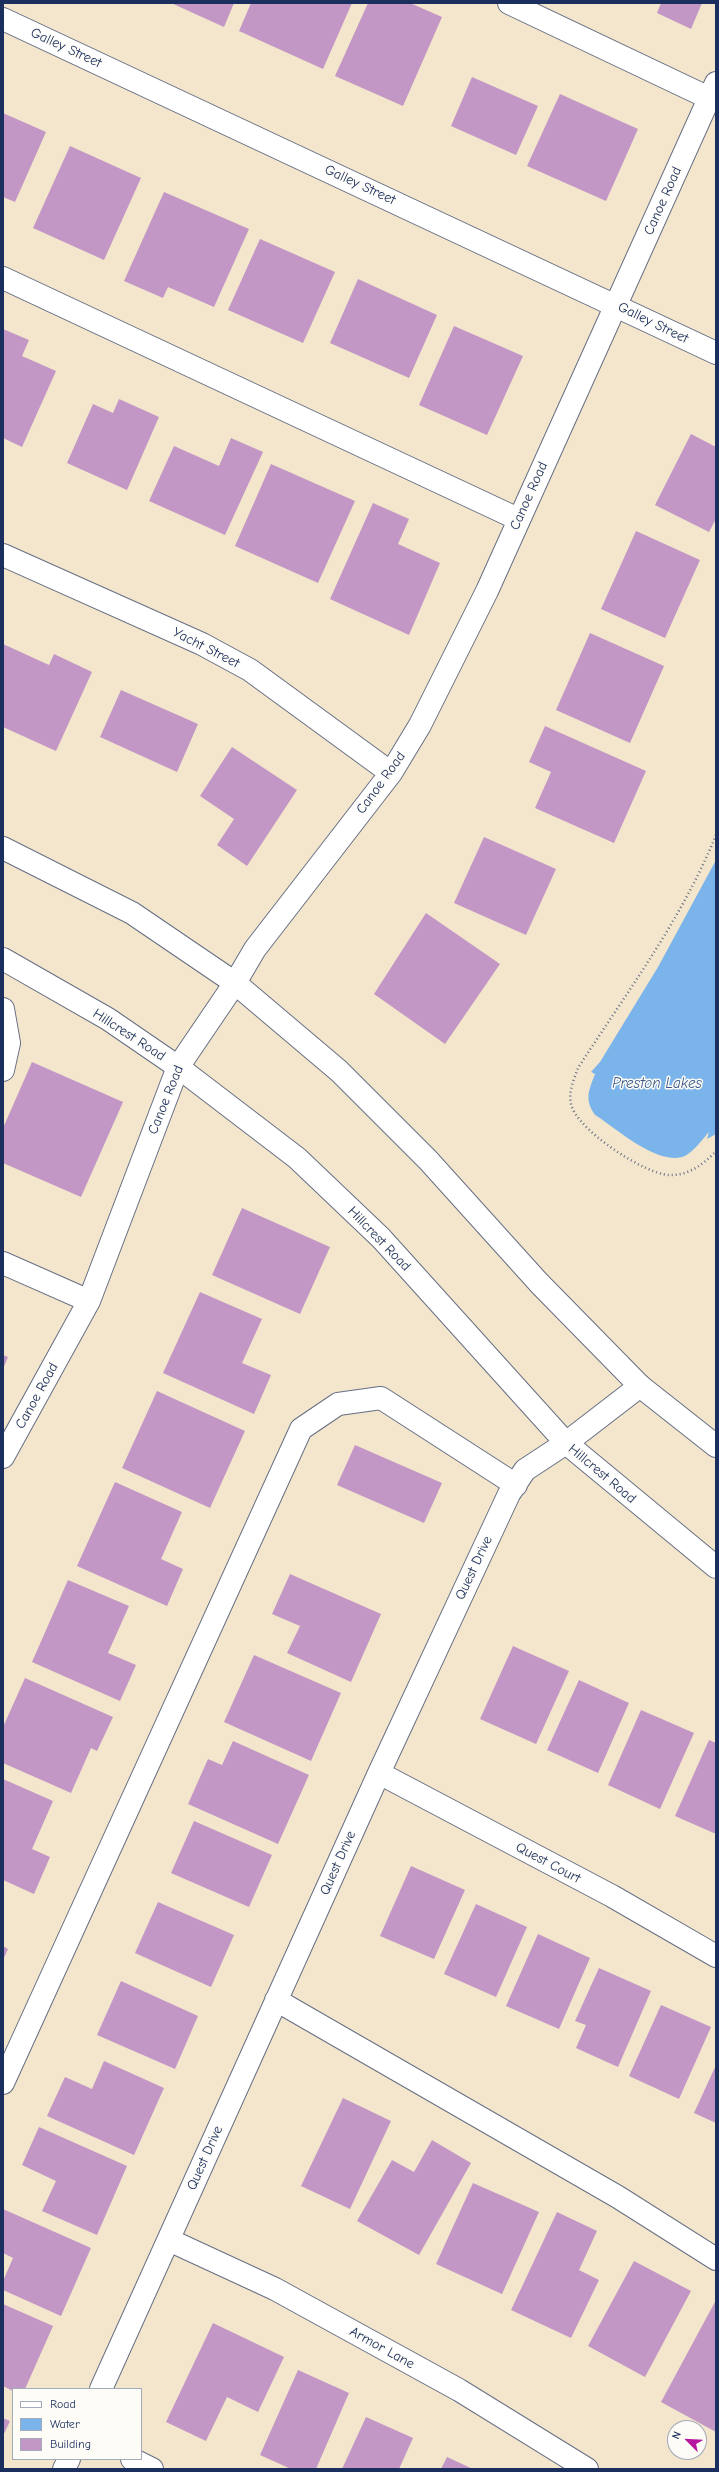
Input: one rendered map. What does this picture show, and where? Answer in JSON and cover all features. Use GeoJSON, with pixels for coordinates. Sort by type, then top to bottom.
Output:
{"type":"FeatureCollection","features":[{"type":"Feature","properties":{"kind":"street"},"geometry":{"type":"LineString","coordinates":[[509,3],[713,91]]}},
{"type":"Feature","properties":{"kind":"street","name":"Galley Street"},"geometry":{"type":"LineString","coordinates":[[3,19],[716,353]]}},
{"type":"Feature","properties":{"kind":"street","name":"Canoe Road"},"geometry":{"type":"LineString","coordinates":[[3,1457],[89,1301],[178,1067],[235,983],[255,949],[391,773],[427,711],[487,591],[518,519],[713,91]]}},
{"type":"Feature","properties":{"kind":"street"},"geometry":{"type":"LineString","coordinates":[[3,278],[518,519]]}},
{"type":"Feature","properties":{"kind":"street","name":"Yacht Street"},"geometry":{"type":"LineString","coordinates":[[3,555],[202,644],[250,670],[391,773]]}},
{"type":"Feature","properties":{"kind":"street"},"geometry":{"type":"LineString","coordinates":[[3,848],[132,913],[235,983],[339,1071],[428,1160],[539,1283],[640,1386],[716,1446]]}},
{"type":"Feature","properties":{"kind":"street","name":"Hillcrest Road"},"geometry":{"type":"LineString","coordinates":[[3,959],[108,1019],[178,1067],[297,1158],[381,1238],[566,1443],[716,1567]]}},
{"type":"Feature","properties":{"kind":"street"},"geometry":{"type":"LineString","coordinates":[[3,1009],[9,1043],[3,1070]]}},
{"type":"Feature","properties":{"kind":"street"},"geometry":{"type":"LineString","coordinates":[[3,1263],[89,1301]]}},
{"type":"Feature","properties":{"kind":"street","name":"Quest Drive"},"geometry":{"type":"LineString","coordinates":[[101,2388],[379,1773],[516,1485],[526,1470],[566,1443],[640,1386]]}},
{"type":"Feature","properties":{"kind":"street"},"geometry":{"type":"LineString","coordinates":[[3,2083],[301,1429],[338,1404],[381,1398],[516,1485]]}},
{"type":"Feature","properties":{"kind":"street","name":"Quest Court"},"geometry":{"type":"LineString","coordinates":[[379,1773],[612,1896],[716,1956]]}},
{"type":"Feature","properties":{"kind":"street"},"geometry":{"type":"LineString","coordinates":[[276,2000],[618,2197],[716,2258]]}},
{"type":"Feature","properties":{"kind":"street","name":"Armor Lane"},"geometry":{"type":"LineString","coordinates":[[169,2240],[282,2293],[459,2390],[587,2469]]}},
{"type":"Feature","properties":{"kind":"street"},"geometry":{"type":"LineString","coordinates":[[64,2469],[68,2460]]}},
{"type":"Feature","properties":{"kind":"street"},"geometry":{"type":"LineString","coordinates":[[134,2460],[152,2469]]}},
{"type":"Feature","properties":{"kind":"path"},"geometry":{"type":"LineString","coordinates":[[716,835],[706,860],[640,976],[578,1068],[572,1084],[570,1103],[576,1116],[587,1128],[612,1148],[656,1173],[670,1175],[684,1173],[704,1163],[716,1151]]}},
{"type":"Feature","properties":{"kind":"water","name":"Preston Lakes"},"geometry":{"type":"Polygon","coordinates":[[[716,860],[716,1134],[707,1139],[709,1132],[688,1154],[674,1158],[662,1156],[650,1151],[626,1137],[595,1115],[589,1099],[589,1090],[595,1074],[591,1072],[600,1062],[658,967],[716,860]]]}},
{"type":"Feature","properties":{"kind":"building"},"geometry":{"type":"Polygon","coordinates":[[[171,3],[234,3],[224,27],[171,3]]]}},
{"type":"Feature","properties":{"kind":"building"},"geometry":{"type":"Polygon","coordinates":[[[251,3],[352,3],[323,69],[239,31],[251,3]]]}},
{"type":"Feature","properties":{"kind":"building"},"geometry":{"type":"Polygon","coordinates":[[[368,3],[410,3],[442,17],[403,106],[335,76],[368,3]]]}},
{"type":"Feature","properties":{"kind":"building"},"geometry":{"type":"Polygon","coordinates":[[[661,3],[702,3],[691,29],[657,13],[661,3]]]}},
{"type":"Feature","properties":{"kind":"building"},"geometry":{"type":"Polygon","coordinates":[[[472,77],[538,106],[516,155],[451,126],[472,77]]]}},
{"type":"Feature","properties":{"kind":"building"},"geometry":{"type":"Polygon","coordinates":[[[560,94],[638,129],[606,201],[527,166],[560,94]]]}},
{"type":"Feature","properties":{"kind":"building"},"geometry":{"type":"Polygon","coordinates":[[[3,113],[46,132],[15,202],[3,197],[3,113]]]}},
{"type":"Feature","properties":{"kind":"building"},"geometry":{"type":"Polygon","coordinates":[[[70,146],[141,178],[104,260],[33,228],[70,146]]]}},
{"type":"Feature","properties":{"kind":"building"},"geometry":{"type":"Polygon","coordinates":[[[164,192],[249,229],[214,307],[168,287],[163,298],[124,281],[164,192]]]}},
{"type":"Feature","properties":{"kind":"building"},"geometry":{"type":"Polygon","coordinates":[[[260,239],[335,272],[303,343],[228,310],[260,239]]]}},
{"type":"Feature","properties":{"kind":"building"},"geometry":{"type":"Polygon","coordinates":[[[358,279],[437,315],[409,378],[330,343],[358,279]]]}},
{"type":"Feature","properties":{"kind":"building"},"geometry":{"type":"Polygon","coordinates":[[[454,326],[523,356],[487,435],[419,405],[454,326]]]}},
{"type":"Feature","properties":{"kind":"building"},"geometry":{"type":"Polygon","coordinates":[[[3,329],[29,340],[22,356],[56,371],[22,447],[3,438],[3,329]]]}},
{"type":"Feature","properties":{"kind":"building"},"geometry":{"type":"Polygon","coordinates":[[[119,399],[159,417],[127,490],[67,463],[93,404],[113,413],[119,399]]]}},
{"type":"Feature","properties":{"kind":"building"},"geometry":{"type":"Polygon","coordinates":[[[691,434],[716,447],[716,519],[709,532],[655,505],[691,434]]]}},
{"type":"Feature","properties":{"kind":"building"},"geometry":{"type":"Polygon","coordinates":[[[231,438],[263,452],[225,535],[149,501],[174,446],[219,466],[231,438]]]}},
{"type":"Feature","properties":{"kind":"building"},"geometry":{"type":"Polygon","coordinates":[[[271,464],[355,501],[318,583],[235,546],[271,464]]]}},
{"type":"Feature","properties":{"kind":"building"},"geometry":{"type":"Polygon","coordinates":[[[373,503],[409,519],[398,544],[440,563],[409,635],[330,599],[373,503]]]}},
{"type":"Feature","properties":{"kind":"building"},"geometry":{"type":"Polygon","coordinates":[[[636,531],[700,560],[665,638],[601,609],[636,531]]]}},
{"type":"Feature","properties":{"kind":"building"},"geometry":{"type":"Polygon","coordinates":[[[590,633],[664,666],[630,743],[556,710],[590,633]]]}},
{"type":"Feature","properties":{"kind":"building"},"geometry":{"type":"Polygon","coordinates":[[[3,644],[49,665],[54,654],[92,672],[56,751],[3,727],[3,644]]]}},
{"type":"Feature","properties":{"kind":"building"},"geometry":{"type":"Polygon","coordinates":[[[121,690],[198,724],[177,772],[100,737],[121,690]]]}},
{"type":"Feature","properties":{"kind":"building"},"geometry":{"type":"Polygon","coordinates":[[[545,726],[646,771],[614,843],[535,808],[551,772],[529,762],[545,726]]]}},
{"type":"Feature","properties":{"kind":"building"},"geometry":{"type":"Polygon","coordinates":[[[232,747],[297,790],[247,866],[217,845],[234,819],[200,796],[232,747]]]}},
{"type":"Feature","properties":{"kind":"building"},"geometry":{"type":"Polygon","coordinates":[[[484,837],[556,869],[526,935],[454,903],[484,837]]]}},
{"type":"Feature","properties":{"kind":"building"},"geometry":{"type":"Polygon","coordinates":[[[426,913],[500,964],[445,1044],[374,994],[426,913]]]}},
{"type":"Feature","properties":{"kind":"building"},"geometry":{"type":"Polygon","coordinates":[[[32,1062],[123,1102],[81,1197],[3,1163],[3,1128],[32,1062]]]}},
{"type":"Feature","properties":{"kind":"building"},"geometry":{"type":"Polygon","coordinates":[[[242,1208],[330,1247],[300,1314],[212,1275],[242,1208]]]}},
{"type":"Feature","properties":{"kind":"building"},"geometry":{"type":"Polygon","coordinates":[[[200,1292],[262,1319],[242,1363],[271,1375],[254,1414],[163,1373],[200,1292]]]}},
{"type":"Feature","properties":{"kind":"building"},"geometry":{"type":"Polygon","coordinates":[[[3,1355],[8,1357],[3,1369],[3,1355]]]}},
{"type":"Feature","properties":{"kind":"building"},"geometry":{"type":"Polygon","coordinates":[[[157,1391],[245,1431],[210,1508],[122,1468],[157,1391]]]}},
{"type":"Feature","properties":{"kind":"building"},"geometry":{"type":"Polygon","coordinates":[[[355,1445],[442,1483],[424,1523],[337,1485],[355,1445]]]}},
{"type":"Feature","properties":{"kind":"building"},"geometry":{"type":"Polygon","coordinates":[[[115,1482],[182,1512],[161,1559],[183,1569],[167,1606],[77,1566],[115,1482]]]}},
{"type":"Feature","properties":{"kind":"building"},"geometry":{"type":"Polygon","coordinates":[[[290,1574],[381,1614],[351,1682],[287,1653],[300,1626],[272,1614],[290,1574]]]}},
{"type":"Feature","properties":{"kind":"building"},"geometry":{"type":"Polygon","coordinates":[[[68,1580],[129,1606],[108,1653],[136,1665],[120,1701],[32,1662],[68,1580]]]}},
{"type":"Feature","properties":{"kind":"building"},"geometry":{"type":"Polygon","coordinates":[[[513,1646],[569,1671],[536,1744],[480,1719],[513,1646]]]}},
{"type":"Feature","properties":{"kind":"building"},"geometry":{"type":"Polygon","coordinates":[[[254,1655],[341,1693],[311,1761],[224,1722],[254,1655]]]}},
{"type":"Feature","properties":{"kind":"building"},"geometry":{"type":"Polygon","coordinates":[[[25,1678],[113,1717],[97,1751],[91,1748],[71,1793],[3,1763],[3,1727],[25,1678]]]}},
{"type":"Feature","properties":{"kind":"building"},"geometry":{"type":"Polygon","coordinates":[[[579,1680],[629,1703],[598,1773],[547,1750],[579,1680]]]}},
{"type":"Feature","properties":{"kind":"building"},"geometry":{"type":"Polygon","coordinates":[[[641,1710],[694,1733],[660,1809],[608,1785],[641,1710]]]}},
{"type":"Feature","properties":{"kind":"building"},"geometry":{"type":"Polygon","coordinates":[[[709,1740],[716,1743],[716,1834],[675,1816],[709,1740]]]}},
{"type":"Feature","properties":{"kind":"building"},"geometry":{"type":"Polygon","coordinates":[[[233,1741],[309,1775],[278,1844],[188,1804],[208,1759],[222,1765],[233,1741]]]}},
{"type":"Feature","properties":{"kind":"building"},"geometry":{"type":"Polygon","coordinates":[[[3,1779],[53,1801],[32,1849],[50,1857],[34,1894],[3,1880],[3,1779]]]}},
{"type":"Feature","properties":{"kind":"building"},"geometry":{"type":"Polygon","coordinates":[[[194,1821],[272,1855],[249,1907],[171,1873],[194,1821]]]}},
{"type":"Feature","properties":{"kind":"building"},"geometry":{"type":"Polygon","coordinates":[[[411,1866],[465,1890],[434,1959],[380,1936],[411,1866]]]}},
{"type":"Feature","properties":{"kind":"building"},"geometry":{"type":"Polygon","coordinates":[[[158,1902],[234,1935],[211,1987],[135,1953],[158,1902]]]}},
{"type":"Feature","properties":{"kind":"building"},"geometry":{"type":"Polygon","coordinates":[[[476,1904],[527,1927],[496,1997],[444,1974],[476,1904]]]}},
{"type":"Feature","properties":{"kind":"building"},"geometry":{"type":"Polygon","coordinates":[[[538,1934],[590,1958],[559,2029],[506,2006],[538,1934]]]}},
{"type":"Feature","properties":{"kind":"building"},"geometry":{"type":"Polygon","coordinates":[[[3,1946],[8,1949],[3,1960],[3,1946]]]}},
{"type":"Feature","properties":{"kind":"building"},"geometry":{"type":"Polygon","coordinates":[[[599,1968],[651,1991],[618,2067],[576,2048],[586,2025],[575,2021],[599,1968]]]}},
{"type":"Feature","properties":{"kind":"building"},"geometry":{"type":"Polygon","coordinates":[[[121,1981],[198,2016],[175,2069],[97,2035],[121,1981]]]}},
{"type":"Feature","properties":{"kind":"building"},"geometry":{"type":"Polygon","coordinates":[[[661,2005],[711,2027],[679,2099],[629,2076],[661,2005]]]}},
{"type":"Feature","properties":{"kind":"building"},"geometry":{"type":"Polygon","coordinates":[[[104,2061],[164,2088],[134,2155],[47,2116],[65,2077],[92,2089],[104,2061]]]}},
{"type":"Feature","properties":{"kind":"building"},"geometry":{"type":"Polygon","coordinates":[[[716,2065],[716,2123],[694,2113],[716,2065]]]}},
{"type":"Feature","properties":{"kind":"building"},"geometry":{"type":"Polygon","coordinates":[[[343,2098],[391,2121],[350,2209],[301,2186],[343,2098]]]}},
{"type":"Feature","properties":{"kind":"building"},"geometry":{"type":"Polygon","coordinates":[[[39,2127],[127,2166],[97,2235],[42,2211],[56,2181],[22,2165],[39,2127]]]}},
{"type":"Feature","properties":{"kind":"building"},"geometry":{"type":"Polygon","coordinates":[[[432,2140],[471,2163],[419,2255],[357,2221],[392,2160],[414,2172],[432,2140]]]}},
{"type":"Feature","properties":{"kind":"building"},"geometry":{"type":"Polygon","coordinates":[[[473,2183],[539,2212],[502,2294],[436,2264],[473,2183]]]}},
{"type":"Feature","properties":{"kind":"building"},"geometry":{"type":"Polygon","coordinates":[[[3,2209],[91,2248],[61,2316],[3,2290],[3,2281],[13,2258],[3,2253],[3,2209]]]}},
{"type":"Feature","properties":{"kind":"building"},"geometry":{"type":"Polygon","coordinates":[[[557,2212],[597,2231],[579,2270],[599,2280],[571,2338],[511,2310],[557,2212]]]}},
{"type":"Feature","properties":{"kind":"building"},"geometry":{"type":"Polygon","coordinates":[[[634,2261],[691,2291],[645,2377],[588,2346],[634,2261]]]}},
{"type":"Feature","properties":{"kind":"building"},"geometry":{"type":"Polygon","coordinates":[[[716,2300],[716,2432],[707,2427],[707,2420],[694,2420],[661,2402],[716,2300]]]}},
{"type":"Feature","properties":{"kind":"building"},"geometry":{"type":"Polygon","coordinates":[[[3,2304],[53,2326],[25,2388],[12,2388],[12,2390],[3,2386],[3,2304]]]}},
{"type":"Feature","properties":{"kind":"building"},"geometry":{"type":"Polygon","coordinates":[[[213,2323],[284,2357],[258,2412],[227,2397],[206,2441],[166,2422],[213,2323]]]}},
{"type":"Feature","properties":{"kind":"building"},"geometry":{"type":"Polygon","coordinates":[[[298,2370],[349,2393],[316,2469],[291,2469],[260,2455],[298,2370]]]}},
{"type":"Feature","properties":{"kind":"building"},"geometry":{"type":"Polygon","coordinates":[[[366,2417],[413,2438],[399,2469],[342,2469],[366,2417]]]}},
{"type":"Feature","properties":{"kind":"building"},"geometry":{"type":"Polygon","coordinates":[[[3,2418],[10,2421],[3,2436],[3,2418]]]}},
{"type":"Feature","properties":{"kind":"building"},"geometry":{"type":"Polygon","coordinates":[[[447,2457],[473,2469],[441,2469],[447,2457]]]}}]}
